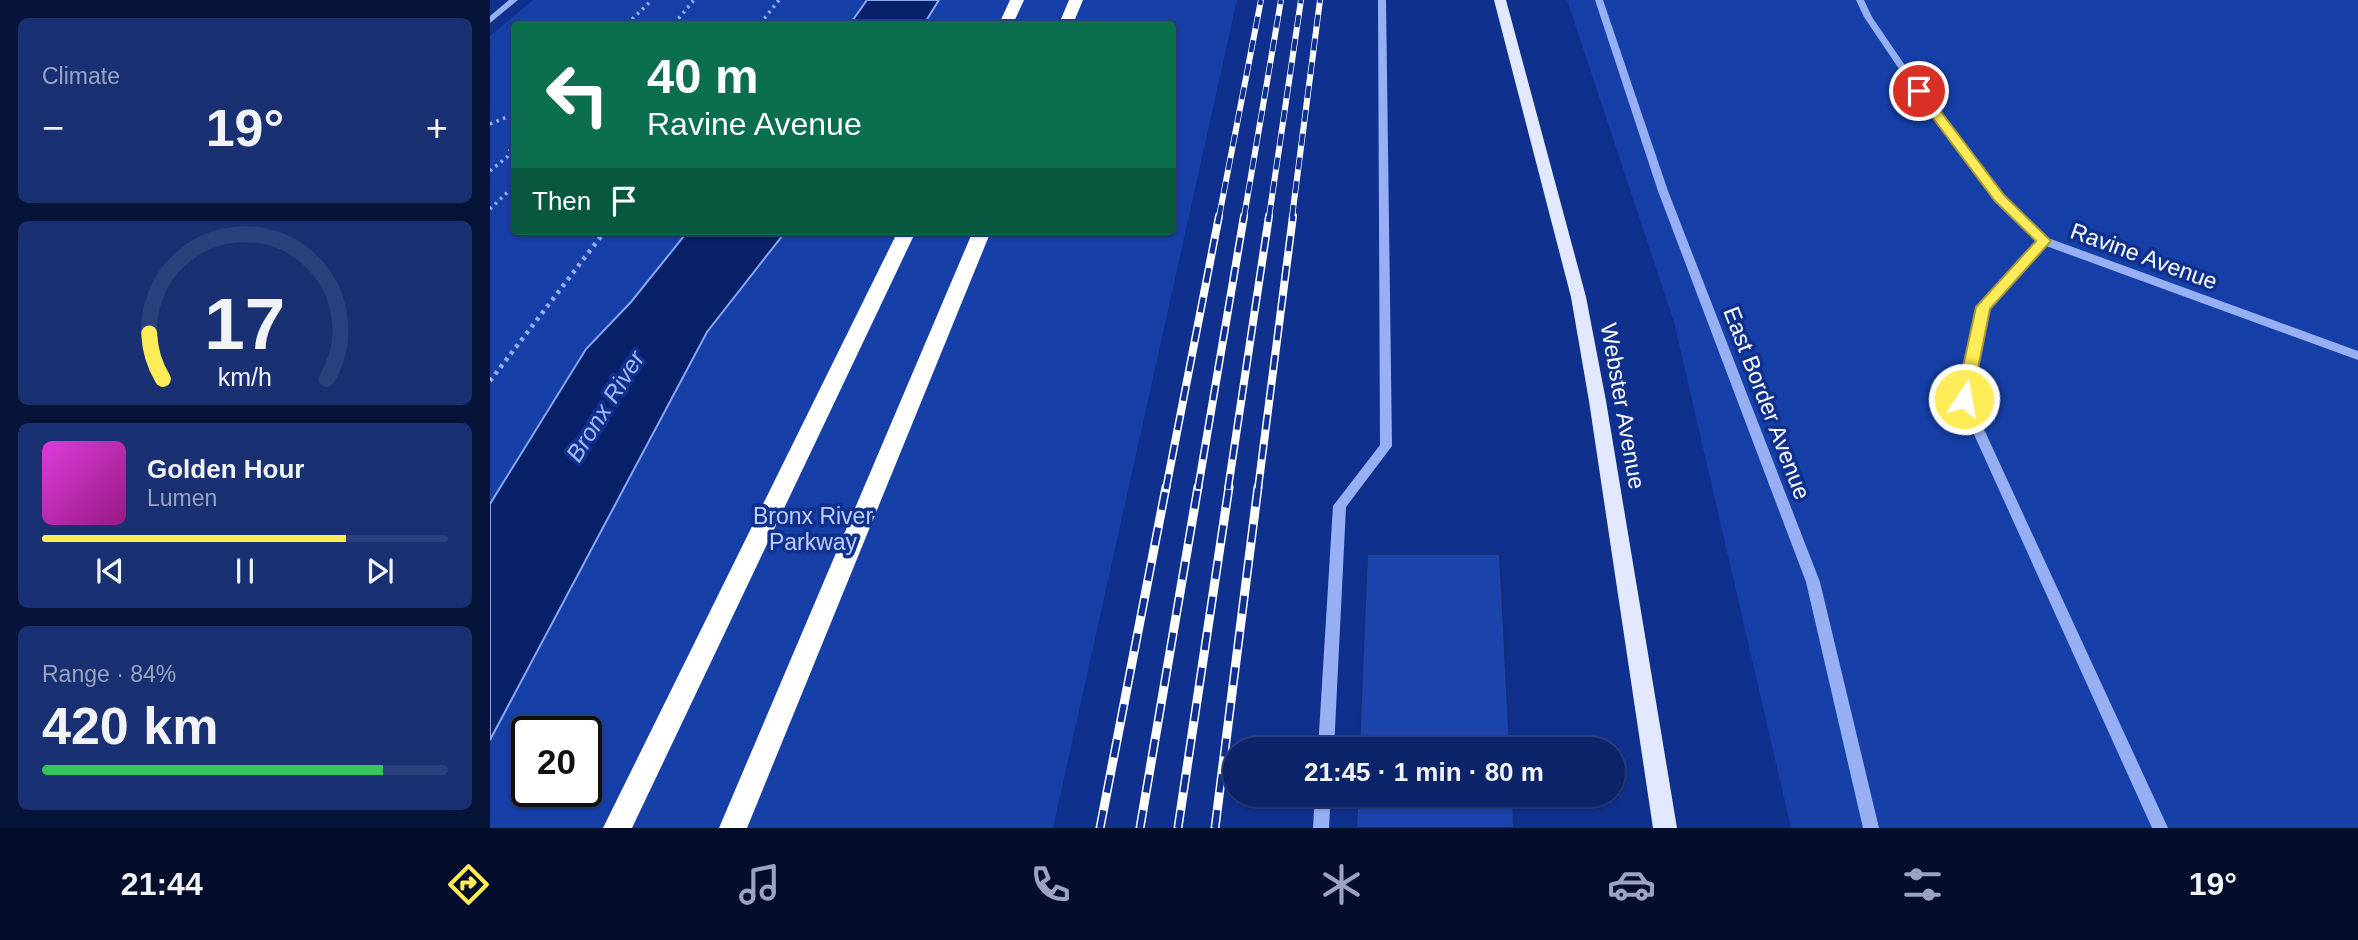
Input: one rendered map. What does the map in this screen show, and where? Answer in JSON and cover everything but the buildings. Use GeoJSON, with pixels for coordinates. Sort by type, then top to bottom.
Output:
{"type":"FeatureCollection","features":[{"type":"Feature","properties":{"kind":"highway"},"geometry":{"type":"LineString","coordinates":[[1007,21],[1017,0]]}},
{"type":"Feature","properties":{"kind":"highway"},"geometry":{"type":"LineString","coordinates":[[1067,21],[1076,0]]}},
{"type":"Feature","properties":{"kind":"highway"},"geometry":{"type":"LineString","coordinates":[[617,828],[905,235]]}},
{"type":"Feature","properties":{"kind":"highway"},"geometry":{"type":"LineString","coordinates":[[733,828],[980,235]]}},
{"type":"Feature","properties":{"kind":"main road","name":"Webster Avenue"},"geometry":{"type":"LineString","coordinates":[[1500,0],[1560,221],[1587,337],[1611,473],[1664,828]]}},
{"type":"Feature","properties":{"kind":"street"},"geometry":{"type":"LineString","coordinates":[[490,20],[514,0]]}},
{"type":"Feature","properties":{"kind":"street"},"geometry":{"type":"LineString","coordinates":[[1327,737],[1340,506],[1386,446],[1382,0]]}},
{"type":"Feature","properties":{"kind":"street","name":"East Border Avenue"},"geometry":{"type":"LineString","coordinates":[[1599,0],[1663,191],[1812,582],[1871,828]]}},
{"type":"Feature","properties":{"kind":"street","name":"Ravine Avenue"},"geometry":{"type":"LineString","coordinates":[[1860,0],[1868,17],[1931,110],[1999,198],[2044,241],[2358,356]]}},
{"type":"Feature","properties":{"kind":"street"},"geometry":{"type":"LineString","coordinates":[[2044,241],[1983,307],[1964,399],[2160,828]]}},
{"type":"Feature","properties":{"kind":"street"},"geometry":{"type":"LineString","coordinates":[[1321,828],[1322,807]]}},
{"type":"Feature","properties":{"kind":"path"},"geometry":{"type":"LineString","coordinates":[[630,21],[652,0]]}},
{"type":"Feature","properties":{"kind":"path"},"geometry":{"type":"LineString","coordinates":[[676,21],[694,0]]}},
{"type":"Feature","properties":{"kind":"path"},"geometry":{"type":"LineString","coordinates":[[762,21],[779,0]]}},
{"type":"Feature","properties":{"kind":"path"},"geometry":{"type":"LineString","coordinates":[[490,124],[511,115]]}},
{"type":"Feature","properties":{"kind":"path"},"geometry":{"type":"LineString","coordinates":[[490,171],[507,157],[511,148]]}},
{"type":"Feature","properties":{"kind":"path"},"geometry":{"type":"LineString","coordinates":[[490,209],[511,189]]}},
{"type":"Feature","properties":{"kind":"path"},"geometry":{"type":"LineString","coordinates":[[490,381],[602,235]]}},
{"type":"Feature","properties":{"kind":"green space","name":"Bronx River Parkway"},"geometry":{"type":"Polygon","coordinates":[[[533,0],[1237,0],[1053,828],[490,828],[490,36],[533,0]]]}},
{"type":"Feature","properties":{"kind":"green space"},"geometry":{"type":"Polygon","coordinates":[[[1567,0],[2358,0],[2358,828],[1791,828],[1674,322],[1567,0]]]}},
{"type":"Feature","properties":{"kind":"water"},"geometry":{"type":"Polygon","coordinates":[[[867,0],[939,0],[926,21],[852,21],[867,0]]]}},
{"type":"Feature","properties":{"kind":"water","name":"Bronx River"},"geometry":{"type":"Polygon","coordinates":[[[685,235],[783,235],[707,332],[490,740],[490,504],[586,349],[631,302],[685,235]]]}},
{"type":"Feature","properties":{"kind":"railway"},"geometry":{"type":"LineString","coordinates":[[1219,217],[1261,0]]}},
{"type":"Feature","properties":{"kind":"railway"},"geometry":{"type":"LineString","coordinates":[[1244,217],[1281,0]]}},
{"type":"Feature","properties":{"kind":"railway"},"geometry":{"type":"LineString","coordinates":[[1269,217],[1301,0]]}},
{"type":"Feature","properties":{"kind":"railway"},"geometry":{"type":"LineString","coordinates":[[1292,217],[1320,0]]}},
{"type":"Feature","properties":{"kind":"railway"},"geometry":{"type":"LineString","coordinates":[[1166,489],[1219,216]]}},
{"type":"Feature","properties":{"kind":"railway"},"geometry":{"type":"LineString","coordinates":[[1198,489],[1244,216]]}},
{"type":"Feature","properties":{"kind":"railway"},"geometry":{"type":"LineString","coordinates":[[1228,489],[1269,216]]}},
{"type":"Feature","properties":{"kind":"railway"},"geometry":{"type":"LineString","coordinates":[[1258,489],[1293,216]]}},
{"type":"Feature","properties":{"kind":"railway"},"geometry":{"type":"LineString","coordinates":[[1100,828],[1166,487]]}},
{"type":"Feature","properties":{"kind":"railway"},"geometry":{"type":"LineString","coordinates":[[1140,828],[1198,487]]}},
{"type":"Feature","properties":{"kind":"railway"},"geometry":{"type":"LineString","coordinates":[[1178,828],[1229,487]]}},
{"type":"Feature","properties":{"kind":"railway"},"geometry":{"type":"LineString","coordinates":[[1215,828],[1258,487]]}},
{"type":"Feature","properties":{"kind":"route"},"geometry":{"type":"LineString","coordinates":[[1919,91],[1999,198],[2044,241],[1983,307],[1964,399]]}}]}
